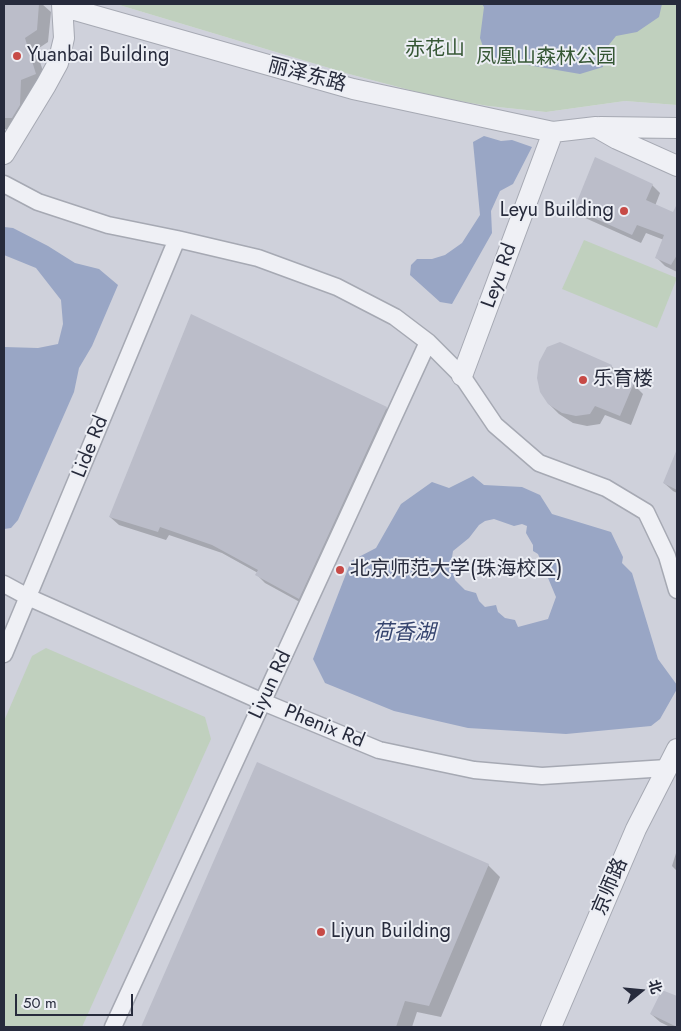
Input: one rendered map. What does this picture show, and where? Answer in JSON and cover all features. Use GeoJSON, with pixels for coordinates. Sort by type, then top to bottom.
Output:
{"type":"FeatureCollection","features":[{"type":"Feature","properties":{"kind":"street","name":"丽泽东路"},"geometry":{"type":"LineString","coordinates":[[63,5],[353,88],[553,132]]}},
{"type":"Feature","properties":{"kind":"street"},"geometry":{"type":"LineString","coordinates":[[4,154],[58,63],[64,38],[63,5]]}},
{"type":"Feature","properties":{"kind":"street"},"geometry":{"type":"LineString","coordinates":[[596,127],[617,139],[677,166]]}},
{"type":"Feature","properties":{"kind":"street"},"geometry":{"type":"LineString","coordinates":[[553,132],[596,127],[677,128]]}},
{"type":"Feature","properties":{"kind":"street","name":"Leyu Rd"},"geometry":{"type":"LineString","coordinates":[[462,376],[553,132]]}},
{"type":"Feature","properties":{"kind":"street"},"geometry":{"type":"LineString","coordinates":[[4,184],[38,202],[108,225],[258,258],[337,287],[395,317],[428,342],[462,376],[495,425],[539,463],[606,488],[646,512],[667,556],[677,590]]}},
{"type":"Feature","properties":{"kind":"street","name":"Lide Rd"},"geometry":{"type":"LineString","coordinates":[[4,654],[176,239]]}},
{"type":"Feature","properties":{"kind":"street","name":"Liyun Rd"},"geometry":{"type":"LineString","coordinates":[[113,1027],[428,342]]}},
{"type":"Feature","properties":{"kind":"street","name":"Phenix Rd"},"geometry":{"type":"LineString","coordinates":[[4,584],[28,597],[263,702],[379,750],[474,770],[542,776],[667,768]]}},
{"type":"Feature","properties":{"kind":"street","name":"京师路"},"geometry":{"type":"LineString","coordinates":[[550,1027],[636,829],[677,749]]}},
{"type":"Feature","properties":{"kind":"shaded area","name":"北京师范大学(珠海校区)"},"geometry":{"type":"Polygon","coordinates":[[[4,4],[116,4],[349,74],[436,97],[488,106],[546,112],[625,101],[677,105],[677,1027],[4,1027],[4,4]]]}},
{"type":"Feature","properties":{"kind":"green space","name":"凤凰山森林公园"},"geometry":{"type":"Polygon","coordinates":[[[116,4],[677,4],[677,105],[625,101],[546,112],[488,106],[436,97],[349,74],[116,4]]]}},
{"type":"Feature","properties":{"kind":"green space"},"geometry":{"type":"Polygon","coordinates":[[[584,240],[677,278],[657,328],[562,289],[584,240]]]}},
{"type":"Feature","properties":{"kind":"green space"},"geometry":{"type":"Polygon","coordinates":[[[46,648],[205,717],[211,739],[82,1027],[4,1027],[4,721],[32,656],[46,648]]]}},
{"type":"Feature","properties":{"kind":"water"},"geometry":{"type":"Polygon","coordinates":[[[482,4],[662,4],[659,17],[637,32],[616,36],[604,51],[603,67],[580,74],[487,58],[480,38],[484,7],[482,4]]]}},
{"type":"Feature","properties":{"kind":"water"},"geometry":{"type":"Polygon","coordinates":[[[484,136],[501,141],[512,140],[532,147],[513,184],[500,191],[491,211],[492,233],[452,304],[440,302],[410,275],[411,265],[417,259],[432,259],[445,255],[462,243],[480,215],[473,142],[484,136]]]}},
{"type":"Feature","properties":{"kind":"water"},"geometry":{"type":"Polygon","coordinates":[[[4,227],[13,228],[48,246],[75,263],[99,269],[118,285],[92,346],[79,368],[74,392],[18,520],[11,528],[4,529],[4,347],[38,348],[58,344],[63,324],[61,300],[36,268],[4,255],[4,227]]]}},
{"type":"Feature","properties":{"kind":"water","name":"荷香湖"},"geometry":{"type":"Polygon","coordinates":[[[473,476],[484,485],[522,487],[540,495],[552,514],[611,532],[623,557],[622,563],[632,573],[658,659],[677,685],[677,689],[660,719],[651,726],[566,734],[468,728],[394,711],[325,683],[313,659],[351,561],[376,548],[401,504],[432,482],[449,488],[473,476]],[[494,519],[485,521],[453,551],[451,564],[455,580],[465,590],[476,593],[479,601],[485,607],[496,605],[498,612],[505,618],[515,620],[518,627],[548,619],[556,597],[538,554],[533,551],[533,545],[526,533],[527,526],[522,524],[514,526],[494,519]]]}},
{"type":"Feature","properties":{"kind":"building","name":"Yuanbai Building"},"geometry":{"type":"Polygon","coordinates":[[[4,4],[39,4],[37,30],[25,38],[36,74],[21,80],[20,105],[12,118],[4,118],[4,4]]]}},
{"type":"Feature","properties":{"kind":"building","name":"Leyu Building"},"geometry":{"type":"Polygon","coordinates":[[[595,157],[653,184],[646,200],[673,212],[677,204],[677,255],[671,265],[655,258],[664,235],[637,225],[632,235],[574,209],[595,157]]]}},
{"type":"Feature","properties":{"kind":"building"},"geometry":{"type":"Polygon","coordinates":[[[191,314],[387,407],[299,599],[255,575],[258,570],[212,545],[160,527],[158,532],[109,517],[191,314]]]}},
{"type":"Feature","properties":{"kind":"building","name":"乐育楼"},"geometry":{"type":"Polygon","coordinates":[[[560,342],[612,365],[610,372],[634,383],[620,416],[595,406],[590,414],[576,416],[562,413],[548,404],[540,392],[537,378],[539,362],[547,347],[560,342]]]}},
{"type":"Feature","properties":{"kind":"building"},"geometry":{"type":"Polygon","coordinates":[[[677,449],[677,490],[663,483],[677,449]]]}},
{"type":"Feature","properties":{"kind":"building","name":"Liyun Building"},"geometry":{"type":"Polygon","coordinates":[[[257,762],[489,864],[429,1006],[405,1001],[396,1027],[141,1027],[257,762]]]}},
{"type":"Feature","properties":{"kind":"building"},"geometry":{"type":"Polygon","coordinates":[[[662,990],[677,996],[677,1027],[650,1014],[662,990]]]}},
{"type":"Feature","properties":{"kind":"place","name":"Yuanbai Building"},"geometry":{"type":"Point","coordinates":[17,56]}},
{"type":"Feature","properties":{"kind":"place","name":"Leyu Building"},"geometry":{"type":"Point","coordinates":[624,211]}},
{"type":"Feature","properties":{"kind":"place","name":"乐育楼"},"geometry":{"type":"Point","coordinates":[583,380]}},
{"type":"Feature","properties":{"kind":"place","name":"北京师范大学(珠海校区)"},"geometry":{"type":"Point","coordinates":[340,570]}},
{"type":"Feature","properties":{"kind":"place","name":"Liyun Building"},"geometry":{"type":"Point","coordinates":[321,932]}},
{"type":"Feature","properties":{"kind":"park label","name":"赤花山"},"geometry":{"type":"Point","coordinates":[435,50]}}]}
